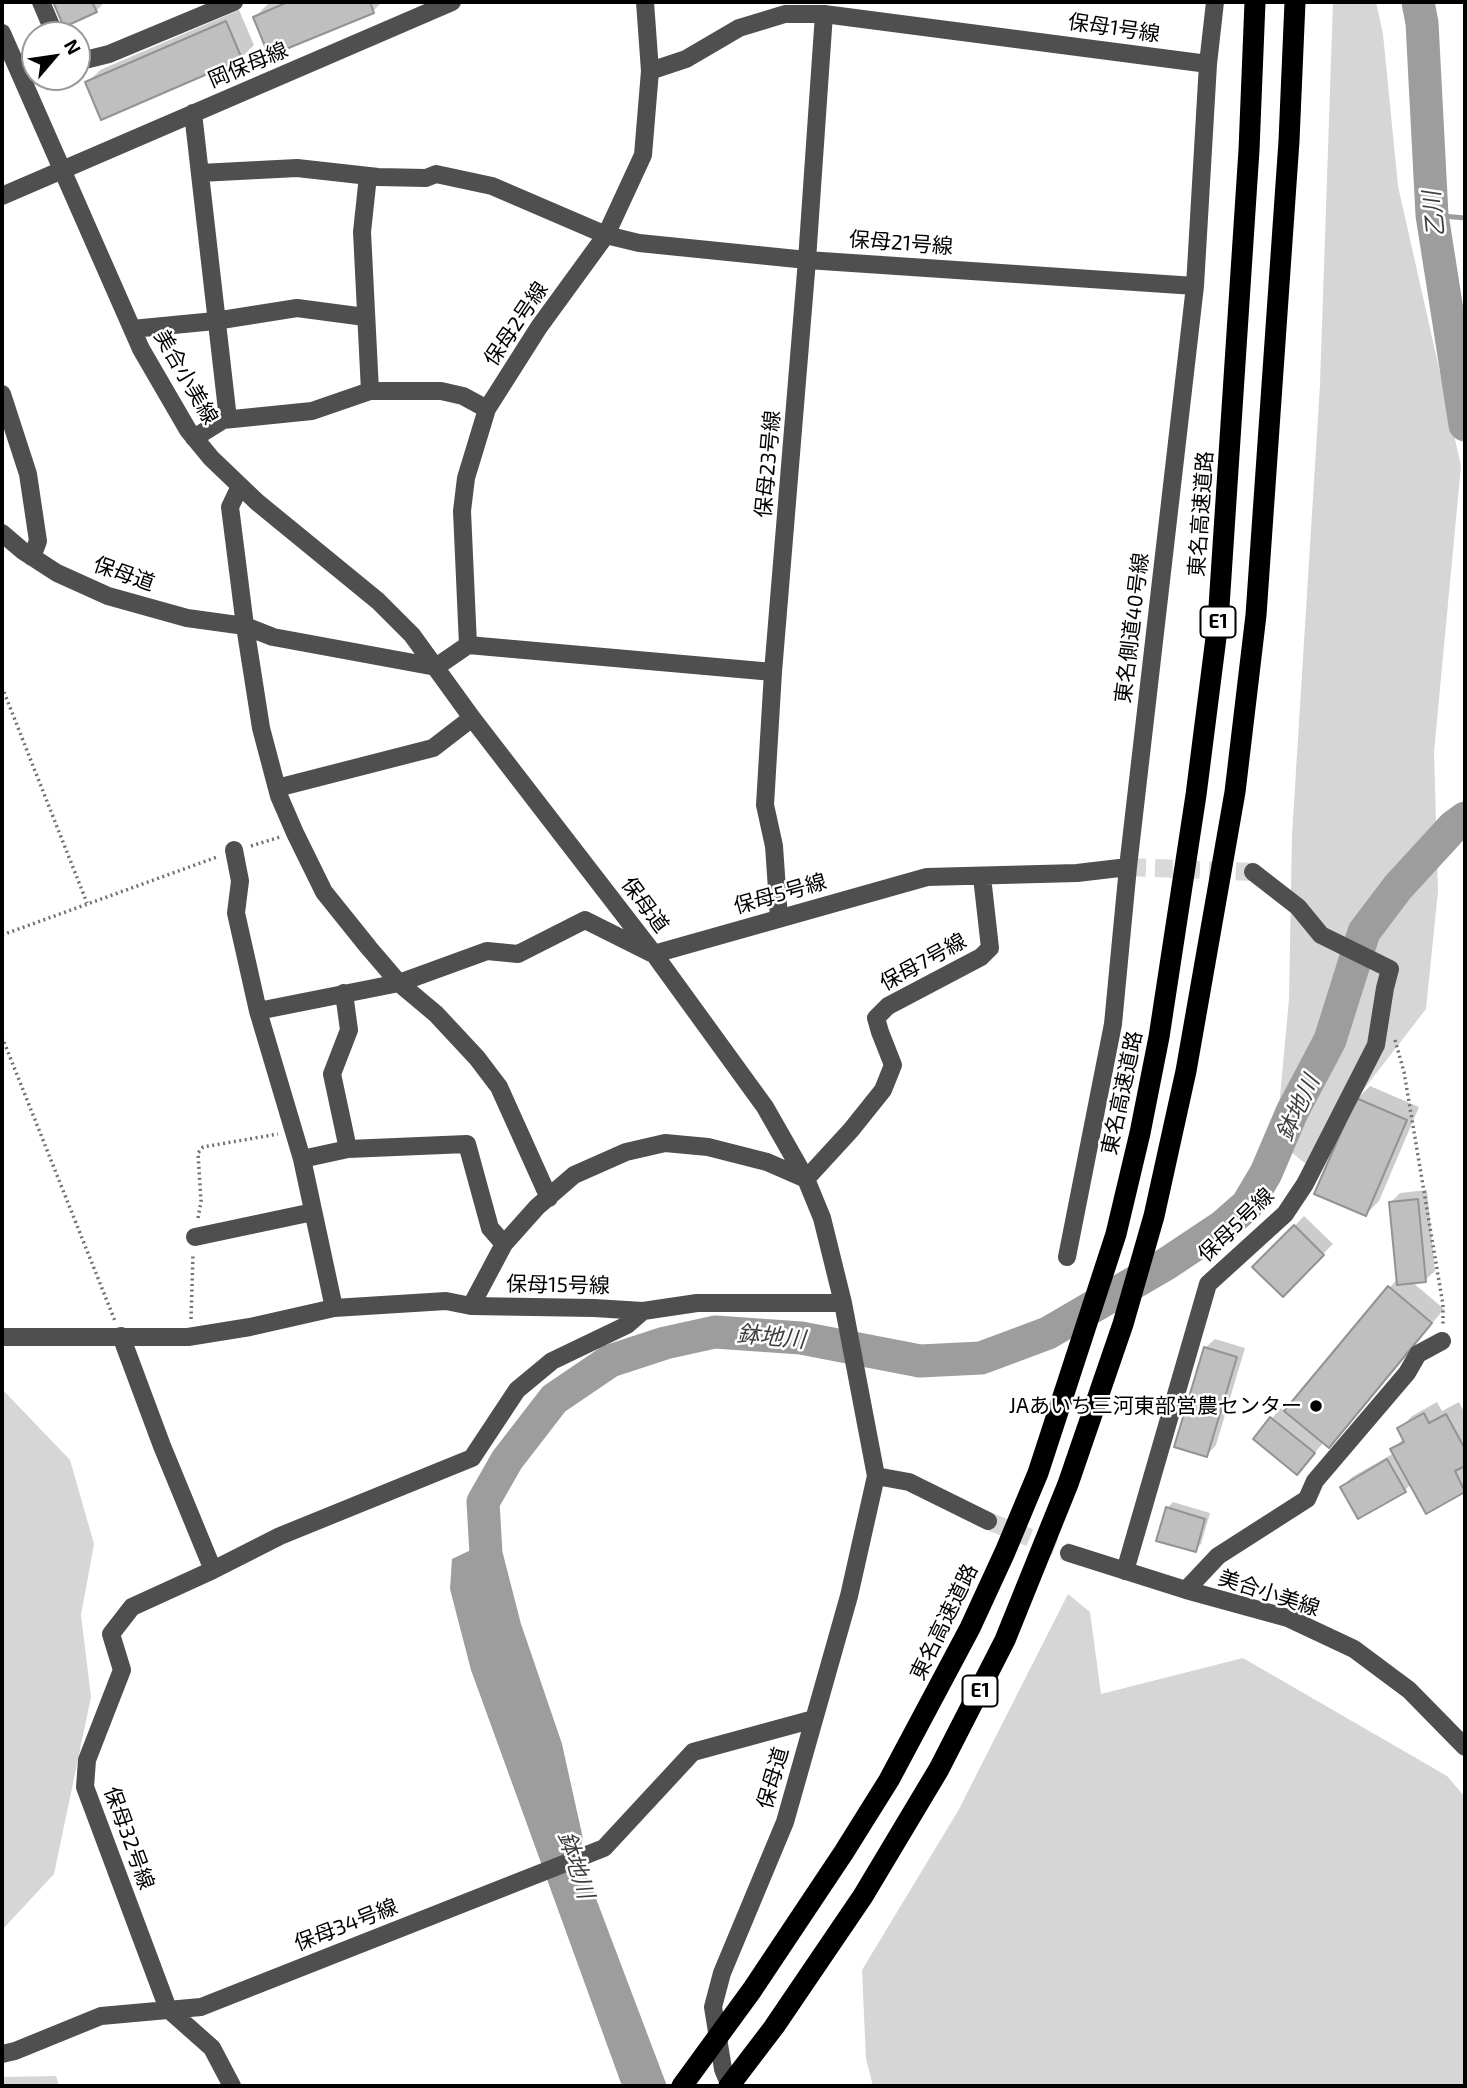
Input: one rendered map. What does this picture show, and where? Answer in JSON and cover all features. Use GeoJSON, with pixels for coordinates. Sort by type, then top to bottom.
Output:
{"type":"FeatureCollection","features":[{"type":"Feature","properties":{"kind":"highway","name":"東名高速道路"},"geometry":{"type":"LineString","coordinates":[[682,2086],[752,1990],[845,1852],[888,1780],[964,1640],[1038,1473],[1116,1234],[1159,1037],[1196,795],[1217,622],[1249,150],[1255,2]]}},
{"type":"Feature","properties":{"kind":"highway","name":"E1"},"geometry":{"type":"LineString","coordinates":[[730,2086],[774,2027],[870,1885],[939,1769],[1005,1640],[1068,1484],[1122,1324],[1154,1216],[1186,1071],[1235,792],[1256,615],[1288,155],[1295,2]]}},
{"type":"Feature","properties":{"kind":"street"},"geometry":{"type":"LineString","coordinates":[[41,2],[49,21]]}},
{"type":"Feature","properties":{"kind":"street"},"geometry":{"type":"LineString","coordinates":[[91,59],[109,54],[234,2]]}},
{"type":"Feature","properties":{"kind":"street","name":"岡保母線"},"geometry":{"type":"LineString","coordinates":[[2,196],[452,2]]}},
{"type":"Feature","properties":{"kind":"street","name":"保母2号線"},"geometry":{"type":"LineString","coordinates":[[468,645],[462,511],[466,478],[487,409],[539,327],[606,235],[643,155],[650,71],[645,2]]}},
{"type":"Feature","properties":{"kind":"street","name":"東名側道40号線"},"geometry":{"type":"LineString","coordinates":[[1067,1256],[1113,1024],[1128,867],[1195,286],[1208,64],[1215,2]]}},
{"type":"Feature","properties":{"kind":"street","name":"保母1号線"},"geometry":{"type":"LineString","coordinates":[[650,71],[686,59],[738,28],[785,14],[824,14],[1208,64]]}},
{"type":"Feature","properties":{"kind":"street","name":"保母23号線"},"geometry":{"type":"LineString","coordinates":[[779,918],[774,846],[765,805],[824,14]]}},
{"type":"Feature","properties":{"kind":"street","name":"美合小美線"},"geometry":{"type":"LineString","coordinates":[[2,33],[132,329],[163,390],[194,438],[240,486],[378,601],[412,635],[436,667]]}},
{"type":"Feature","properties":{"kind":"street"},"geometry":{"type":"LineString","coordinates":[[193,113],[228,419]]}},
{"type":"Feature","properties":{"kind":"street","name":"保母21号線"},"geometry":{"type":"LineString","coordinates":[[200,173],[298,168],[368,176],[425,178],[436,174],[492,186],[606,235],[639,243],[807,260],[1195,286]]}},
{"type":"Feature","properties":{"kind":"street"},"geometry":{"type":"LineString","coordinates":[[368,176],[362,232],[370,391]]}},
{"type":"Feature","properties":{"kind":"street"},"geometry":{"type":"LineString","coordinates":[[132,329],[215,321],[297,308],[365,317]]}},
{"type":"Feature","properties":{"kind":"street"},"geometry":{"type":"LineString","coordinates":[[194,438],[213,424],[228,419],[312,411],[370,391],[441,391],[463,396],[487,409]]}},
{"type":"Feature","properties":{"kind":"street"},"geometry":{"type":"LineString","coordinates":[[2,394],[28,474],[38,541],[32,557]]}},
{"type":"Feature","properties":{"kind":"street"},"geometry":{"type":"LineString","coordinates":[[240,486],[230,507],[244,626],[261,728],[277,788],[295,833],[324,892],[398,983],[436,1014],[477,1058],[499,1087],[549,1198]]}},
{"type":"Feature","properties":{"kind":"street","name":"保母道"},"geometry":{"type":"LineString","coordinates":[[2,533],[57,573],[108,596],[187,618],[244,626],[273,637],[436,667],[472,718],[654,954],[765,1107],[806,1179],[822,1218],[843,1303],[876,1476],[849,1596],[785,1822],[726,1961],[713,2007],[723,2069],[730,2086]]}},
{"type":"Feature","properties":{"kind":"street"},"geometry":{"type":"LineString","coordinates":[[436,667],[468,645],[773,672]]}},
{"type":"Feature","properties":{"kind":"street"},"geometry":{"type":"LineString","coordinates":[[277,788],[433,748],[472,718]]}},
{"type":"Feature","properties":{"kind":"street"},"geometry":{"type":"LineString","coordinates":[[234,850],[240,881],[236,912],[258,1011],[302,1159],[334,1308]]}},
{"type":"Feature","properties":{"kind":"street","name":"保母5号線"},"geometry":{"type":"LineString","coordinates":[[654,954],[927,877],[1077,873],[1128,867]]}},
{"type":"Feature","properties":{"kind":"street","name":"保母5号線"},"geometry":{"type":"LineString","coordinates":[[1125,1571],[1208,1284],[1285,1214],[1305,1184],[1376,1045],[1383,1009],[1390,969],[1321,935],[1298,907],[1253,872]]}},
{"type":"Feature","properties":{"kind":"street","name":"保母7号線"},"geometry":{"type":"LineString","coordinates":[[806,1179],[883,1090],[893,1065],[876,1018],[888,1006],[981,957],[990,948],[982,877]]}},
{"type":"Feature","properties":{"kind":"street"},"geometry":{"type":"LineString","coordinates":[[258,1011],[398,983],[486,951],[517,954],[585,920],[654,954]]}},
{"type":"Feature","properties":{"kind":"street"},"geometry":{"type":"LineString","coordinates":[[344,993],[349,1030],[332,1074],[348,1149]]}},
{"type":"Feature","properties":{"kind":"street"},"geometry":{"type":"LineString","coordinates":[[471,1306],[504,1244],[537,1207],[574,1175],[626,1152],[665,1143],[720,1150],[767,1162],[806,1179]]}},
{"type":"Feature","properties":{"kind":"street"},"geometry":{"type":"LineString","coordinates":[[302,1159],[348,1149],[467,1144],[490,1228],[504,1244]]}},
{"type":"Feature","properties":{"kind":"street"},"geometry":{"type":"LineString","coordinates":[[195,1237],[313,1212]]}},
{"type":"Feature","properties":{"kind":"street","name":"保母15号線"},"geometry":{"type":"LineString","coordinates":[[2,1337],[188,1337],[250,1327],[334,1308],[446,1301],[471,1306],[643,1311]]}},
{"type":"Feature","properties":{"kind":"street"},"geometry":{"type":"LineString","coordinates":[[121,1336],[213,1570],[280,1536],[472,1458],[517,1390],[552,1361],[627,1325],[643,1311],[697,1303],[843,1303]]}},
{"type":"Feature","properties":{"kind":"street"},"geometry":{"type":"LineString","coordinates":[[1186,1590],[1218,1556],[1307,1499],[1315,1481],[1407,1373],[1418,1353],[1442,1340]]}},
{"type":"Feature","properties":{"kind":"street"},"geometry":{"type":"LineString","coordinates":[[876,1476],[909,1482],[988,1521]]}},
{"type":"Feature","properties":{"kind":"street","name":"美合小美線"},"geometry":{"type":"LineString","coordinates":[[1069,1553],[1186,1590],[1288,1618],[1354,1649],[1409,1690],[1465,1747]]}},
{"type":"Feature","properties":{"kind":"street","name":"保母32号線"},"geometry":{"type":"LineString","coordinates":[[168,2008],[85,1787],[87,1760],[122,1670],[111,1634],[132,1607],[213,1570]]}},
{"type":"Feature","properties":{"kind":"street","name":"保母34号線"},"geometry":{"type":"LineString","coordinates":[[168,2008],[201,2007],[604,1848],[693,1752],[814,1718]]}},
{"type":"Feature","properties":{"kind":"street"},"geometry":{"type":"LineString","coordinates":[[2,2054],[101,2016],[168,2008],[212,2048],[232,2086]]}},
{"type":"Feature","properties":{"kind":"path"},"geometry":{"type":"LineString","coordinates":[[2,687],[87,903]]}},
{"type":"Feature","properties":{"kind":"path"},"geometry":{"type":"LineString","coordinates":[[2,935],[234,850],[295,833]]}},
{"type":"Feature","properties":{"kind":"path"},"geometry":{"type":"LineString","coordinates":[[1383,1009],[1390,1022],[1404,1072],[1443,1305],[1442,1340]]}},
{"type":"Feature","properties":{"kind":"path"},"geometry":{"type":"LineString","coordinates":[[2,1037],[121,1336]]}},
{"type":"Feature","properties":{"kind":"path"},"geometry":{"type":"LineString","coordinates":[[188,1337],[193,1303],[195,1237],[201,1202],[198,1153],[203,1147],[294,1131]]}},
{"type":"Feature","properties":{"kind":"shaded area"},"geometry":{"type":"Polygon","coordinates":[[[1333,2],[1376,2],[1383,34],[1398,186],[1461,466],[1434,752],[1438,891],[1426,1009],[1306,1164],[1276,1140],[1289,999],[1292,835],[1320,384],[1333,2]]]}},
{"type":"Feature","properties":{"kind":"shaded area"},"geometry":{"type":"Polygon","coordinates":[[[2,1389],[70,1460],[94,1544],[81,1615],[91,1697],[54,1874],[2,1930],[2,1389]]]}},
{"type":"Feature","properties":{"kind":"shaded area"},"geometry":{"type":"Polygon","coordinates":[[[1068,1594],[1090,1612],[1101,1694],[1243,1658],[1447,1776],[1465,1797],[1465,2086],[873,2086],[866,2059],[862,1970],[958,1811],[1068,1594]]]}},
{"type":"Feature","properties":{"kind":"shaded area"},"geometry":{"type":"Polygon","coordinates":[[[56,2076],[59,2086],[2,2086],[2,2077],[56,2076]]]}},
{"type":"Feature","properties":{"kind":"water"},"geometry":{"type":"Polygon","coordinates":[[[492,1540],[508,1666],[667,2086],[622,2086],[471,1670],[450,1589],[452,1559],[492,1540]]]}},
{"type":"Feature","properties":{"kind":"building"},"geometry":{"type":"Polygon","coordinates":[[[53,2],[92,2],[97,12],[77,21],[61,21],[53,2]]]}},
{"type":"Feature","properties":{"kind":"building"},"geometry":{"type":"Polygon","coordinates":[[[288,2],[370,2],[374,13],[269,56],[253,17],[288,2]]]}},
{"type":"Feature","properties":{"kind":"building"},"geometry":{"type":"Polygon","coordinates":[[[226,21],[242,59],[101,120],[89,91],[91,91],[91,79],[226,21]]]}},
{"type":"Feature","properties":{"kind":"building"},"geometry":{"type":"Polygon","coordinates":[[[1356,1098],[1407,1120],[1366,1216],[1314,1194],[1356,1098]]]}},
{"type":"Feature","properties":{"kind":"building"},"geometry":{"type":"Polygon","coordinates":[[[1418,1199],[1426,1282],[1397,1285],[1389,1202],[1418,1199]]]}},
{"type":"Feature","properties":{"kind":"building"},"geometry":{"type":"Polygon","coordinates":[[[1294,1225],[1324,1255],[1283,1297],[1252,1267],[1294,1225]]]}},
{"type":"Feature","properties":{"kind":"building"},"geometry":{"type":"Polygon","coordinates":[[[1388,1286],[1432,1323],[1329,1448],[1284,1411],[1388,1286]]]}},
{"type":"Feature","properties":{"kind":"building"},"geometry":{"type":"Polygon","coordinates":[[[1204,1347],[1237,1357],[1207,1457],[1174,1447],[1204,1347]]]}},
{"type":"Feature","properties":{"kind":"building"},"geometry":{"type":"Polygon","coordinates":[[[1424,1413],[1429,1423],[1446,1414],[1465,1449],[1465,1466],[1455,1471],[1465,1492],[1426,1514],[1390,1449],[1404,1442],[1397,1428],[1424,1413]]]}},
{"type":"Feature","properties":{"kind":"building"},"geometry":{"type":"Polygon","coordinates":[[[1270,1417],[1315,1453],[1297,1475],[1253,1439],[1270,1417]]]}},
{"type":"Feature","properties":{"kind":"building"},"geometry":{"type":"Polygon","coordinates":[[[1387,1459],[1406,1492],[1358,1519],[1340,1487],[1387,1459]]]}},
{"type":"Feature","properties":{"kind":"building"},"geometry":{"type":"Polygon","coordinates":[[[1166,1507],[1205,1519],[1196,1552],[1156,1541],[1166,1507]]]}},
{"type":"Feature","properties":{"kind":"waterway","name":"乙川"},"geometry":{"type":"LineString","coordinates":[[1418,2],[1422,23],[1432,215],[1465,425]]}},
{"type":"Feature","properties":{"kind":"waterway"},"geometry":{"type":"LineString","coordinates":[[1432,215],[1465,218]]}},
{"type":"Feature","properties":{"kind":"waterway","name":"鉢地川"},"geometry":{"type":"LineString","coordinates":[[566,1838],[546,1748],[505,1628],[486,1554],[483,1502],[507,1460],[554,1399],[610,1361],[665,1343],[715,1332],[801,1338],[920,1361],[981,1358],[1048,1333],[1166,1264],[1223,1226],[1247,1205],[1266,1173],[1292,1112],[1330,1040],[1364,932],[1398,887],[1454,826],[1465,818]]}},
{"type":"Feature","properties":{"kind":"tunnel"},"geometry":{"type":"LineString","coordinates":[[1128,867],[1253,872]]}},
{"type":"Feature","properties":{"kind":"tunnel"},"geometry":{"type":"LineString","coordinates":[[988,1521],[1069,1553]]}},
{"type":"Feature","properties":{"kind":"place","name":"JAあいち三河東部営農センター"},"geometry":{"type":"Point","coordinates":[1316,1406]}}]}
